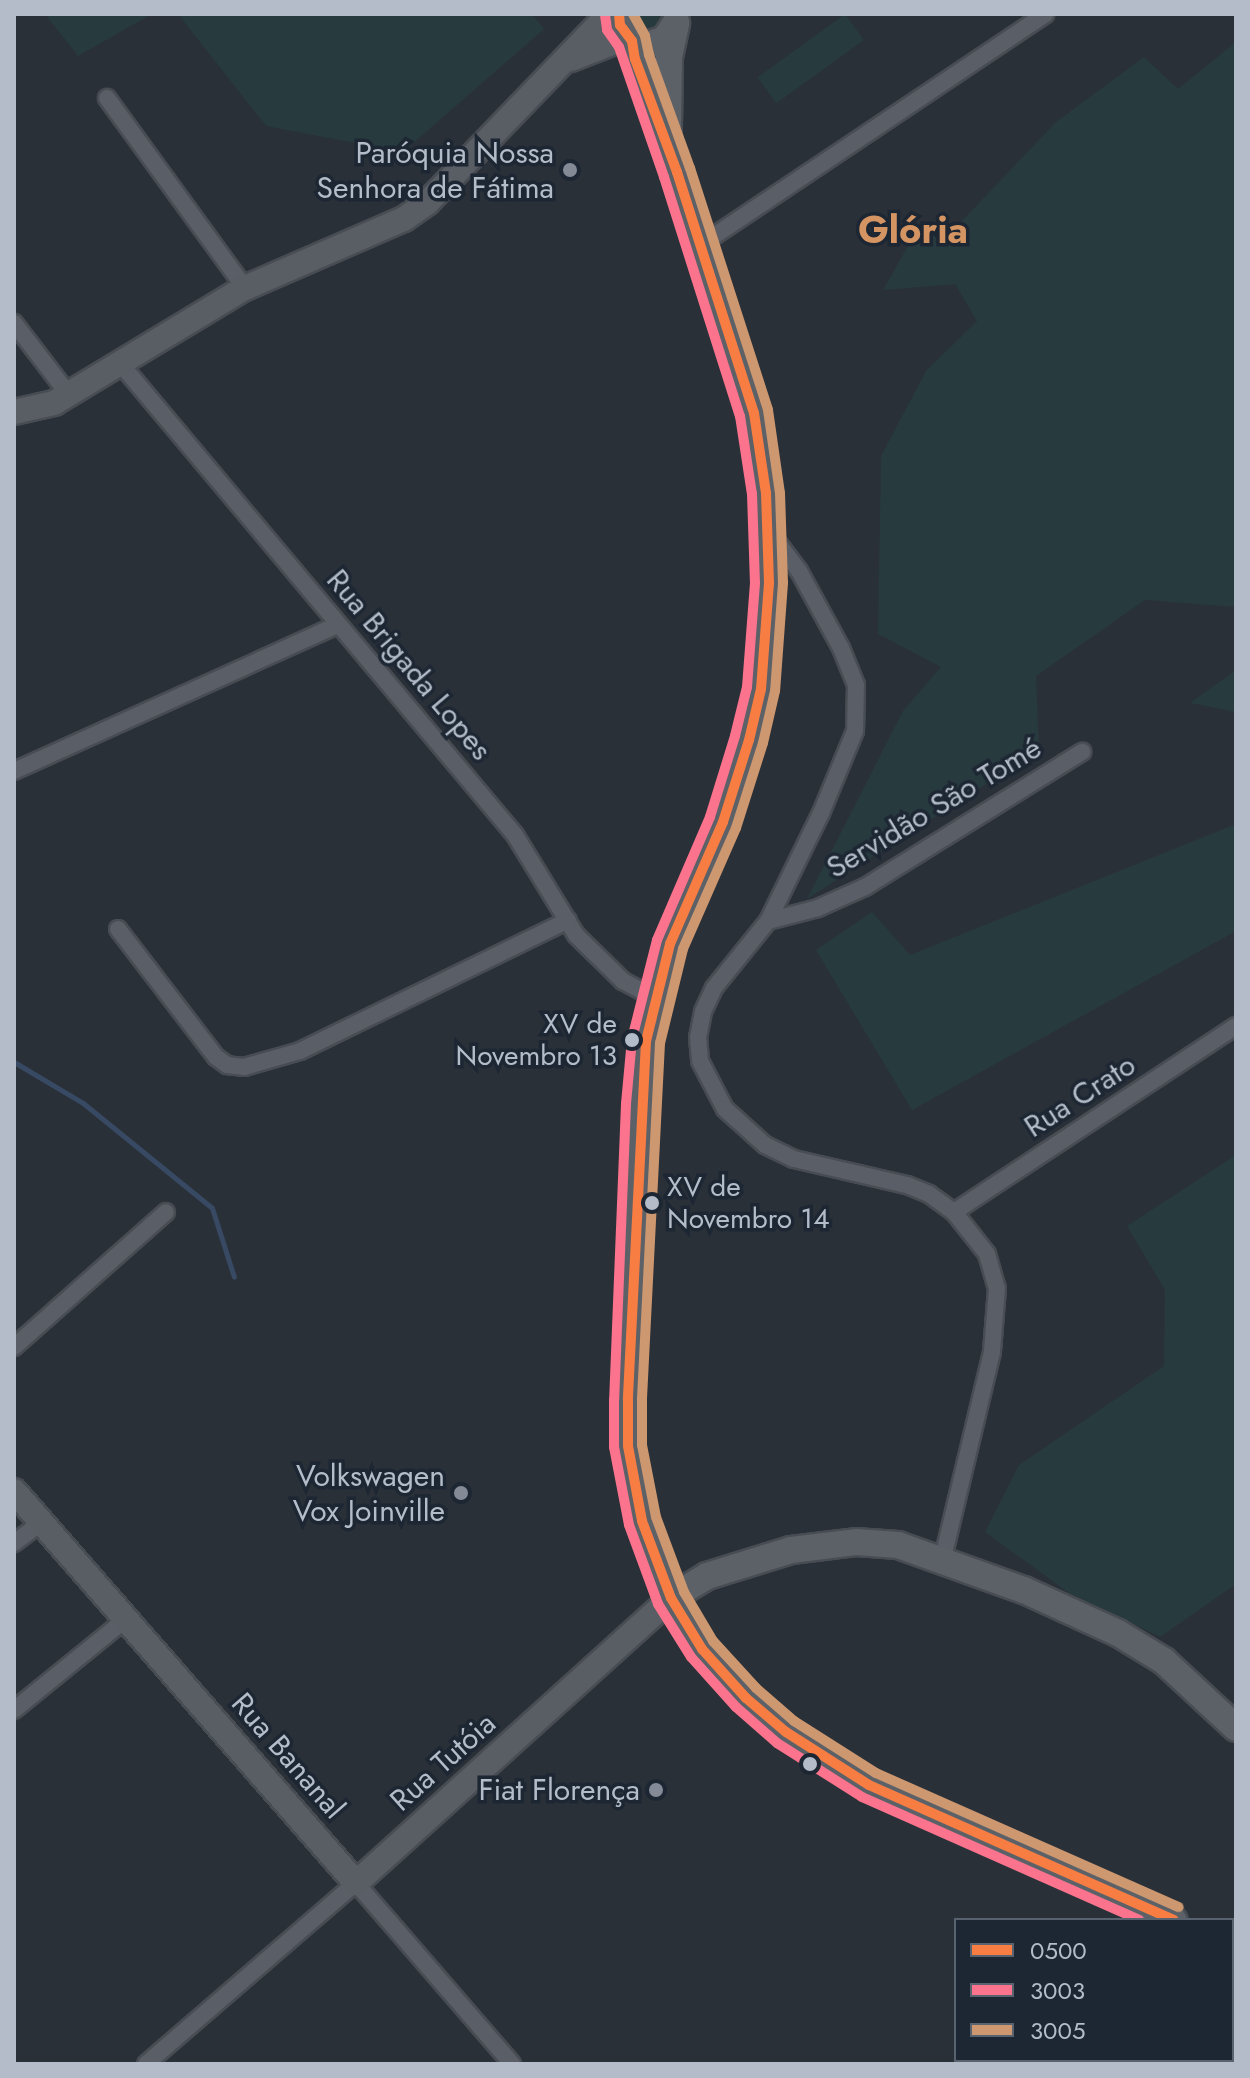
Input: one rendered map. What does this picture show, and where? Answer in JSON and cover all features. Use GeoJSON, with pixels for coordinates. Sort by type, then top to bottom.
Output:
{"type":"FeatureCollection","features":[{"type":"Feature","properties":{"kind":"main road"},"geometry":{"type":"LineString","coordinates":[[669,148],[669,57],[677,16]]}},
{"type":"Feature","properties":{"kind":"main road"},"geometry":{"type":"LineString","coordinates":[[626,31],[657,44],[665,39],[677,16]]}},
{"type":"Feature","properties":{"kind":"main road"},"geometry":{"type":"LineString","coordinates":[[626,31],[702,244],[754,413],[762,457],[768,530],[767,640],[749,740],[723,822],[670,944],[655,998],[640,1105],[628,1446],[642,1521],[671,1598],[702,1649],[738,1690],[786,1732],[835,1767],[932,1815],[1168,1918]]}},
{"type":"Feature","properties":{"kind":"main road"},"geometry":{"type":"LineString","coordinates":[[671,1598],[727,1569],[757,1558],[828,1544],[898,1545],[943,1558],[1037,1595],[1118,1633],[1164,1661],[1232,1717]]}},
{"type":"Feature","properties":{"kind":"street"},"geometry":{"type":"LineString","coordinates":[[14,412],[41,408],[69,395],[245,288],[404,219],[427,203],[609,14]]}},
{"type":"Feature","properties":{"kind":"street"},"geometry":{"type":"LineString","coordinates":[[702,244],[1045,14]]}},
{"type":"Feature","properties":{"kind":"street"},"geometry":{"type":"LineString","coordinates":[[561,63],[626,31]]}},
{"type":"Feature","properties":{"kind":"street"},"geometry":{"type":"LineString","coordinates":[[107,98],[245,288]]}},
{"type":"Feature","properties":{"kind":"street"},"geometry":{"type":"LineString","coordinates":[[14,323],[69,395]]}},
{"type":"Feature","properties":{"kind":"street","name":"Rua Brigada Lopes"},"geometry":{"type":"LineString","coordinates":[[120,363],[515,835],[568,920],[596,958],[623,981],[655,998]]}},
{"type":"Feature","properties":{"kind":"street"},"geometry":{"type":"LineString","coordinates":[[768,530],[799,571],[841,648],[856,685],[858,706],[855,731],[844,761],[768,921],[714,988],[703,1012],[698,1037],[700,1061],[725,1109],[765,1145],[794,1159],[907,1185],[929,1194],[954,1212],[987,1254],[997,1288],[992,1352],[943,1558]]}},
{"type":"Feature","properties":{"kind":"street"},"geometry":{"type":"LineString","coordinates":[[14,771],[338,625]]}},
{"type":"Feature","properties":{"kind":"street","name":"Servidão São Tomé"},"geometry":{"type":"LineString","coordinates":[[768,921],[818,908],[865,887],[1082,752]]}},
{"type":"Feature","properties":{"kind":"street"},"geometry":{"type":"LineString","coordinates":[[118,929],[216,1057],[227,1065],[244,1067],[300,1051],[568,920]]}},
{"type":"Feature","properties":{"kind":"street","name":"Rua Crato"},"geometry":{"type":"LineString","coordinates":[[954,1212],[1236,1026]]}},
{"type":"Feature","properties":{"kind":"street"},"geometry":{"type":"LineString","coordinates":[[14,1347],[166,1212]]}},
{"type":"Feature","properties":{"kind":"street","name":"Rua Bananal"},"geometry":{"type":"LineString","coordinates":[[14,1491],[512,2064]]}},
{"type":"Feature","properties":{"kind":"street"},"geometry":{"type":"LineString","coordinates":[[14,1543],[42,1522]]}},
{"type":"Feature","properties":{"kind":"street","name":"Rua Tutóia"},"geometry":{"type":"LineString","coordinates":[[146,2064],[356,1883],[671,1598]]}},
{"type":"Feature","properties":{"kind":"street"},"geometry":{"type":"LineString","coordinates":[[14,1710],[126,1619]]}},
{"type":"Feature","properties":{"kind":"green space"},"geometry":{"type":"Polygon","coordinates":[[[45,14],[152,14],[78,56],[45,14]]]}},
{"type":"Feature","properties":{"kind":"green space"},"geometry":{"type":"Polygon","coordinates":[[[178,14],[532,14],[544,29],[403,152],[266,126],[178,14]]]}},
{"type":"Feature","properties":{"kind":"green space"},"geometry":{"type":"Polygon","coordinates":[[[632,14],[662,14],[664,19],[658,31],[639,32],[632,14]]]}},
{"type":"Feature","properties":{"kind":"green space"},"geometry":{"type":"Polygon","coordinates":[[[845,14],[864,40],[776,103],[758,77],[845,14]]]}},
{"type":"Feature","properties":{"kind":"green space"},"geometry":{"type":"Polygon","coordinates":[[[1236,42],[1236,607],[1145,600],[1036,676],[1039,750],[807,899],[903,711],[941,667],[878,634],[881,456],[926,371],[977,321],[955,284],[883,290],[912,239],[960,223],[1056,122],[1144,57],[1178,89],[1236,42]]]}},
{"type":"Feature","properties":{"kind":"green space"},"geometry":{"type":"Polygon","coordinates":[[[1236,670],[1236,712],[1190,703],[1236,670]]]}},
{"type":"Feature","properties":{"kind":"green space"},"geometry":{"type":"Polygon","coordinates":[[[1236,824],[1236,931],[912,1110],[816,950],[872,912],[910,955],[1236,824]]]}},
{"type":"Feature","properties":{"kind":"green space"},"geometry":{"type":"Polygon","coordinates":[[[1236,1155],[1236,1584],[1160,1637],[1069,1593],[985,1532],[1019,1465],[1164,1366],[1165,1290],[1127,1226],[1236,1155]]]}},
{"type":"Feature","properties":{"kind":"waterway"},"geometry":{"type":"LineString","coordinates":[[14,1062],[83,1103],[212,1208],[234,1277]]}},
{"type":"Feature","properties":{"kind":"transit line","name":"0500"},"geometry":{"type":"LineString","coordinates":[[619,14],[620,25],[632,41],[635,59],[677,172],[754,413],[766,493],[769,583],[761,689],[749,740],[723,822],[670,944],[646,1041],[628,1400],[628,1446],[642,1521],[671,1598],[702,1649],[746,1698],[786,1732],[869,1785],[1168,1918]]}},
{"type":"Feature","properties":{"kind":"transit line","name":"3005"},"geometry":{"type":"LineString","coordinates":[[633,14],[645,36],[768,410],[780,493],[783,583],[775,691],[763,743],[736,828],[683,949],[660,1043],[642,1400],[642,1445],[656,1517],[684,1592],[713,1641],[756,1688],[794,1721],[876,1773],[1179,1907]]}},
{"type":"Feature","properties":{"kind":"transit line","name":"3003"},"geometry":{"type":"LineString","coordinates":[[605,15],[607,30],[619,47],[664,177],[740,416],[752,494],[755,583],[747,687],[735,736],[710,817],[657,940],[632,1039],[626,1104],[614,1400],[614,1447],[629,1525],[658,1604],[691,1657],[736,1707],[777,1743],[862,1797],[1134,1918]]}},
{"type":"Feature","properties":{"kind":"place","name":"Paróquia Nossa Senhora de Fátima"},"geometry":{"type":"Point","coordinates":[570,170]}},
{"type":"Feature","properties":{"kind":"place","name":"XV de Novembro 13"},"geometry":{"type":"Point","coordinates":[632,1040]}},
{"type":"Feature","properties":{"kind":"place","name":"XV de Novembro 14"},"geometry":{"type":"Point","coordinates":[652,1203]}},
{"type":"Feature","properties":{"kind":"place","name":"Volkswagen Vox Joinville"},"geometry":{"type":"Point","coordinates":[461,1493]}},
{"type":"Feature","properties":{"kind":"place","name":"Fiat Florença"},"geometry":{"type":"Point","coordinates":[656,1790]}},
{"type":"Feature","properties":{"kind":"district","name":"Glória"},"geometry":{"type":"Point","coordinates":[913,230]}}]}
